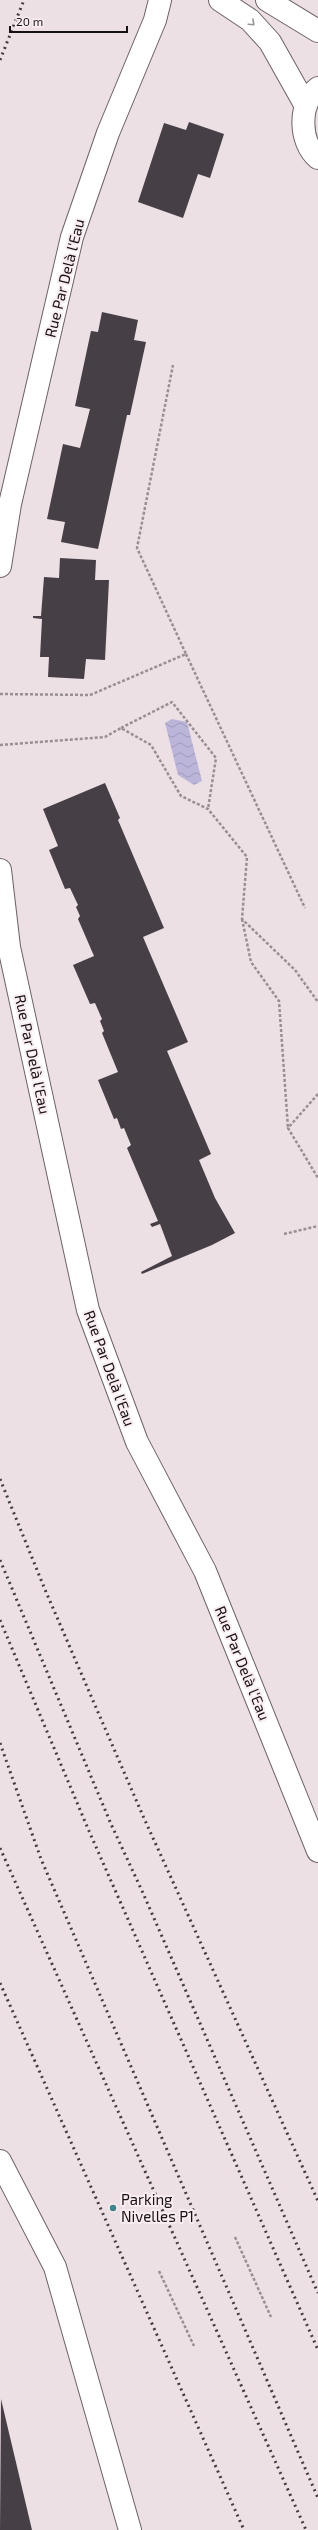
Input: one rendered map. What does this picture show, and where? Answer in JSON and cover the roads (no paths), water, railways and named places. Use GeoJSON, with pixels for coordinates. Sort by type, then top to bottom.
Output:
{"type":"FeatureCollection","features":[{"type":"Feature","properties":{"kind":"street","name":"Rue Par Delà l'Eau"},"geometry":{"type":"LineString","coordinates":[[0,566],[10,504],[72,237],[108,132],[155,20],[160,0]]}},
{"type":"Feature","properties":{"kind":"street"},"geometry":{"type":"LineString","coordinates":[[220,0],[250,20],[270,42],[312,97],[303,123],[306,140],[318,158]]}},
{"type":"Feature","properties":{"kind":"street"},"geometry":{"type":"LineString","coordinates":[[267,0],[280,5],[318,31]]}},
{"type":"Feature","properties":{"kind":"street","name":"Rue Par Delà l'Eau"},"geometry":{"type":"LineString","coordinates":[[0,870],[9,947],[88,1310],[138,1442],[205,1571],[317,1842]]}},
{"type":"Feature","properties":{"kind":"street"},"geometry":{"type":"LineString","coordinates":[[0,2161],[55,2267],[130,2530]]}},
{"type":"Feature","properties":{"kind":"water"},"geometry":{"type":"Polygon","coordinates":[[[172,719],[187,722],[202,781],[194,785],[178,775],[165,723],[172,719]]]}},
{"type":"Feature","properties":{"kind":"railway"},"geometry":{"type":"LineString","coordinates":[[0,60],[24,0]]}},
{"type":"Feature","properties":{"kind":"railway"},"geometry":{"type":"LineString","coordinates":[[0,1479],[46,1592],[143,1816],[318,2201]]}},
{"type":"Feature","properties":{"kind":"railway"},"geometry":{"type":"LineString","coordinates":[[0,1560],[111,1824],[143,1893],[318,2293]]}},
{"type":"Feature","properties":{"kind":"railway"},"geometry":{"type":"LineString","coordinates":[[0,1620],[89,1831],[318,2350]]}},
{"type":"Feature","properties":{"kind":"railway"},"geometry":{"type":"LineString","coordinates":[[0,1743],[41,1859],[318,2498]]}},
{"type":"Feature","properties":{"kind":"railway"},"geometry":{"type":"LineString","coordinates":[[0,1848],[306,2530]]}},
{"type":"Feature","properties":{"kind":"railway"},"geometry":{"type":"LineString","coordinates":[[0,1983],[244,2530]]}},
{"type":"Feature","properties":{"kind":"place","name":"Parking Nivelles P1"},"geometry":{"type":"Point","coordinates":[113,2208]}}]}
